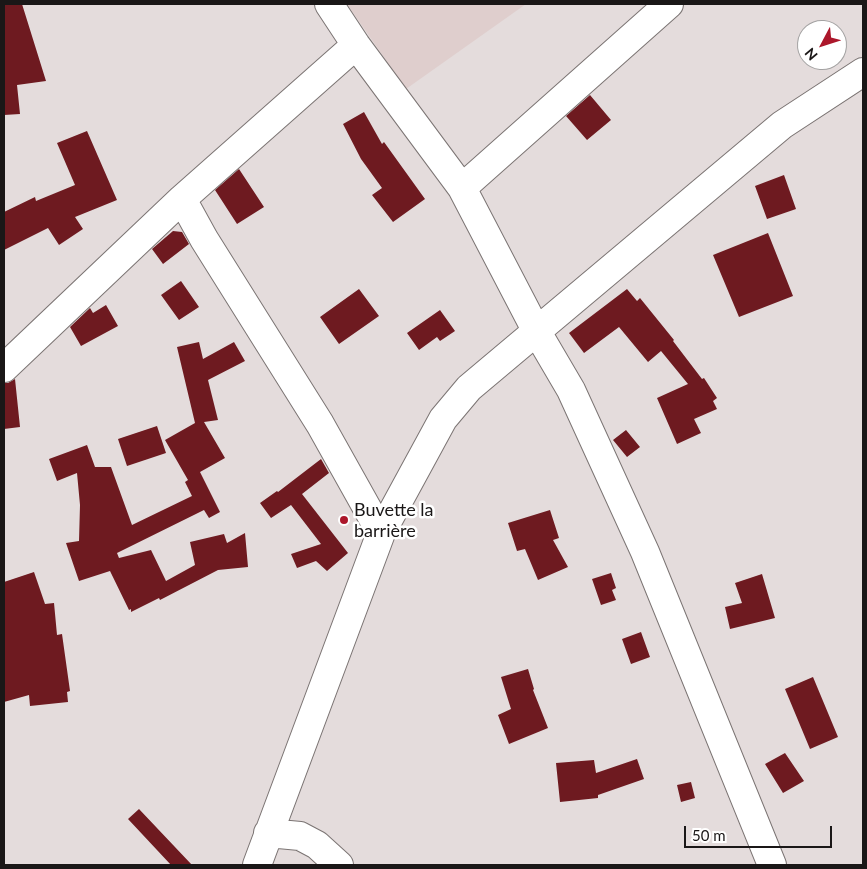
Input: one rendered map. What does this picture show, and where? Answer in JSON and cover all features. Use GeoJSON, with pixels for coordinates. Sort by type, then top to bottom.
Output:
{"type":"FeatureCollection","features":[{"type":"Feature","properties":{"kind":"street"},"geometry":{"type":"LineString","coordinates":[[328,4],[356,45],[462,188],[537,332],[571,390],[645,552],[772,865]]}},
{"type":"Feature","properties":{"kind":"street"},"geometry":{"type":"LineString","coordinates":[[462,188],[669,4]]}},
{"type":"Feature","properties":{"kind":"street"},"geometry":{"type":"LineString","coordinates":[[4,368],[182,199],[356,45]]}},
{"type":"Feature","properties":{"kind":"street"},"geometry":{"type":"LineString","coordinates":[[257,865],[381,533],[443,419],[469,388],[782,125],[863,72]]}},
{"type":"Feature","properties":{"kind":"street"},"geometry":{"type":"LineString","coordinates":[[182,199],[204,239],[320,424],[381,533]]}},
{"type":"Feature","properties":{"kind":"street"},"geometry":{"type":"LineString","coordinates":[[268,833],[300,836],[318,845],[339,865]]}},
{"type":"Feature","properties":{"kind":"shaded area"},"geometry":{"type":"Polygon","coordinates":[[[347,4],[526,4],[406,89],[347,4]]]}},
{"type":"Feature","properties":{"kind":"building"},"geometry":{"type":"Polygon","coordinates":[[[4,4],[22,4],[46,81],[17,85],[20,114],[4,115],[4,4]]]}},
{"type":"Feature","properties":{"kind":"building"},"geometry":{"type":"Polygon","coordinates":[[[590,95],[611,120],[587,140],[566,116],[590,95]]]}},
{"type":"Feature","properties":{"kind":"building"},"geometry":{"type":"Polygon","coordinates":[[[364,112],[382,144],[384,142],[425,199],[393,222],[372,195],[382,188],[361,159],[343,124],[364,112]]]}},
{"type":"Feature","properties":{"kind":"building"},"geometry":{"type":"Polygon","coordinates":[[[87,131],[117,200],[75,217],[83,229],[59,245],[48,228],[4,250],[4,212],[35,197],[36,201],[75,185],[57,143],[87,131]]]}},
{"type":"Feature","properties":{"kind":"building"},"geometry":{"type":"Polygon","coordinates":[[[239,169],[264,207],[237,224],[215,190],[239,169]]]}},
{"type":"Feature","properties":{"kind":"building"},"geometry":{"type":"Polygon","coordinates":[[[784,175],[796,209],[767,219],[755,186],[784,175]]]}},
{"type":"Feature","properties":{"kind":"building"},"geometry":{"type":"Polygon","coordinates":[[[173,231],[182,232],[189,244],[163,264],[152,249],[173,231]]]}},
{"type":"Feature","properties":{"kind":"building"},"geometry":{"type":"Polygon","coordinates":[[[768,233],[793,296],[739,317],[713,255],[768,233]]]}},
{"type":"Feature","properties":{"kind":"building"},"geometry":{"type":"Polygon","coordinates":[[[181,281],[199,307],[179,320],[161,295],[181,281]]]}},
{"type":"Feature","properties":{"kind":"building"},"geometry":{"type":"Polygon","coordinates":[[[359,289],[379,316],[339,344],[320,317],[359,289]]]}},
{"type":"Feature","properties":{"kind":"building"},"geometry":{"type":"Polygon","coordinates":[[[627,289],[637,301],[640,298],[702,379],[704,378],[717,398],[713,401],[717,409],[694,419],[701,433],[677,444],[657,398],[688,384],[661,351],[648,362],[619,327],[584,353],[569,333],[627,289]]]}},
{"type":"Feature","properties":{"kind":"building"},"geometry":{"type":"Polygon","coordinates":[[[106,305],[118,326],[81,346],[70,327],[90,308],[93,313],[106,305]]]}},
{"type":"Feature","properties":{"kind":"building"},"geometry":{"type":"Polygon","coordinates":[[[440,310],[455,331],[440,341],[437,337],[419,350],[407,333],[440,310]]]}},
{"type":"Feature","properties":{"kind":"building"},"geometry":{"type":"Polygon","coordinates":[[[199,342],[203,359],[234,342],[245,361],[208,380],[218,420],[204,422],[225,458],[200,472],[220,512],[209,518],[204,510],[117,553],[119,558],[151,550],[166,581],[195,565],[190,542],[224,534],[227,543],[245,533],[248,567],[218,570],[160,600],[159,598],[131,612],[110,571],[79,581],[66,543],[79,541],[80,505],[77,473],[57,481],[49,459],[87,445],[95,467],[111,467],[132,525],[192,496],[185,482],[188,480],[165,440],[195,423],[177,347],[199,342]]]}},
{"type":"Feature","properties":{"kind":"building"},"geometry":{"type":"Polygon","coordinates":[[[15,379],[20,427],[4,429],[4,383],[15,379]]]}},
{"type":"Feature","properties":{"kind":"building"},"geometry":{"type":"Polygon","coordinates":[[[157,426],[166,453],[127,466],[118,439],[157,426]]]}},
{"type":"Feature","properties":{"kind":"building"},"geometry":{"type":"Polygon","coordinates":[[[626,430],[640,447],[627,457],[613,440],[626,430]]]}},
{"type":"Feature","properties":{"kind":"building"},"geometry":{"type":"Polygon","coordinates":[[[321,459],[329,473],[302,494],[348,553],[327,571],[316,561],[297,568],[291,554],[321,544],[291,505],[271,518],[260,503],[278,492],[321,459]]]}},
{"type":"Feature","properties":{"kind":"building"},"geometry":{"type":"Polygon","coordinates":[[[550,510],[559,538],[553,540],[568,567],[538,580],[525,549],[517,551],[508,523],[550,510]]]}},
{"type":"Feature","properties":{"kind":"building"},"geometry":{"type":"Polygon","coordinates":[[[34,572],[45,604],[54,603],[57,635],[62,634],[70,691],[67,692],[68,702],[30,706],[29,695],[4,702],[4,582],[34,572]]]}},
{"type":"Feature","properties":{"kind":"building"},"geometry":{"type":"Polygon","coordinates":[[[611,573],[616,588],[612,590],[616,600],[601,605],[592,579],[611,573]]]}},
{"type":"Feature","properties":{"kind":"building"},"geometry":{"type":"Polygon","coordinates":[[[762,574],[775,618],[730,629],[725,607],[742,603],[735,583],[762,574]]]}},
{"type":"Feature","properties":{"kind":"building"},"geometry":{"type":"Polygon","coordinates":[[[641,632],[650,657],[631,664],[622,639],[641,632]]]}},
{"type":"Feature","properties":{"kind":"building"},"geometry":{"type":"Polygon","coordinates":[[[528,669],[533,690],[548,728],[509,744],[498,715],[511,709],[501,677],[528,669]]]}},
{"type":"Feature","properties":{"kind":"building"},"geometry":{"type":"Polygon","coordinates":[[[813,677],[838,737],[810,749],[785,689],[813,677]]]}},
{"type":"Feature","properties":{"kind":"building"},"geometry":{"type":"Polygon","coordinates":[[[785,753],[804,781],[783,793],[765,764],[785,753]]]}},
{"type":"Feature","properties":{"kind":"building"},"geometry":{"type":"Polygon","coordinates":[[[637,759],[644,779],[598,795],[598,798],[560,802],[556,763],[594,760],[596,773],[637,759]]]}},
{"type":"Feature","properties":{"kind":"building"},"geometry":{"type":"Polygon","coordinates":[[[691,782],[695,798],[681,802],[677,785],[691,782]]]}},
{"type":"Feature","properties":{"kind":"building"},"geometry":{"type":"Polygon","coordinates":[[[139,809],[192,865],[171,865],[128,819],[139,809]]]}},
{"type":"Feature","properties":{"kind":"place","name":"Buvette la barrière"},"geometry":{"type":"Point","coordinates":[344,520]}}]}
